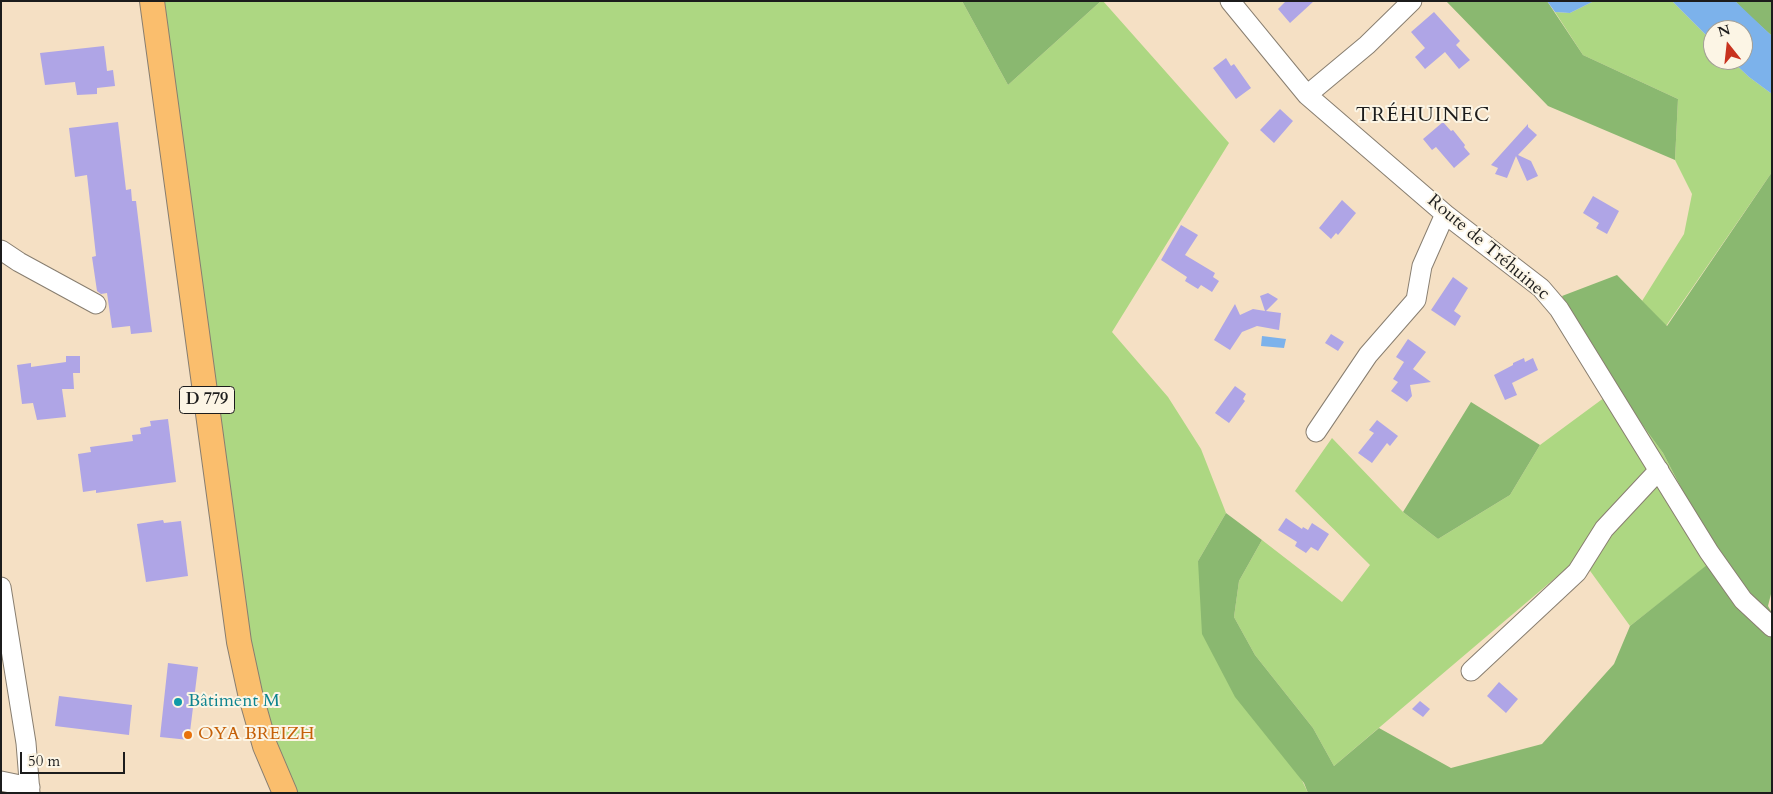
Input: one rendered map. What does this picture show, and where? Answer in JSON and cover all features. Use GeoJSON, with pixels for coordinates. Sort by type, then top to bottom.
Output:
{"type":"FeatureCollection","features":[{"type":"Feature","properties":{"kind":"main road","name":"D 779"},"geometry":{"type":"LineString","coordinates":[[152,1],[239,642],[250,693],[265,746],[285,793]]}},
{"type":"Feature","properties":{"kind":"street","name":"Route de Tréhuinec"},"geometry":{"type":"LineString","coordinates":[[1230,1],[1307,95],[1445,214],[1542,288],[1559,309],[1709,552],[1743,600],[1772,627]]}},
{"type":"Feature","properties":{"kind":"street"},"geometry":{"type":"LineString","coordinates":[[1307,95],[1367,45],[1412,1]]}},
{"type":"Feature","properties":{"kind":"street"},"geometry":{"type":"LineString","coordinates":[[1316,432],[1368,355],[1416,300],[1422,266],[1445,214]]}},
{"type":"Feature","properties":{"kind":"street"},"geometry":{"type":"LineString","coordinates":[[1,250],[18,262],[96,304]]}},
{"type":"Feature","properties":{"kind":"street"},"geometry":{"type":"LineString","coordinates":[[1471,671],[1577,572],[1604,529],[1659,470]]}},
{"type":"Feature","properties":{"kind":"street"},"geometry":{"type":"LineString","coordinates":[[1,587],[4,621],[26,743],[30,790],[1,781]]}},
{"type":"Feature","properties":{"kind":"green space"},"geometry":{"type":"Polygon","coordinates":[[[162,1],[962,1],[1008,85],[1103,1],[1229,143],[1112,332],[1168,397],[1201,449],[1226,513],[1198,561],[1308,793],[294,793],[264,707],[242,595],[162,1]]]}},
{"type":"Feature","properties":{"kind":"green space"},"geometry":{"type":"Polygon","coordinates":[[[962,1],[1101,1],[1008,85],[962,1]]]}},
{"type":"Feature","properties":{"kind":"green space"},"geometry":{"type":"Polygon","coordinates":[[[1446,1],[1547,1],[1583,55],[1678,99],[1675,160],[1548,106],[1446,1]]]}},
{"type":"Feature","properties":{"kind":"green space"},"geometry":{"type":"Polygon","coordinates":[[[1594,1],[1672,1],[1703,32],[1703,70],[1742,70],[1772,94],[1772,172],[1666,326],[1642,301],[1684,234],[1692,194],[1675,160],[1678,99],[1583,55],[1555,12],[1570,13],[1594,1]]]}},
{"type":"Feature","properties":{"kind":"green space"},"geometry":{"type":"Polygon","coordinates":[[[1735,1],[1772,1],[1772,36],[1745,12],[1735,1]]]}},
{"type":"Feature","properties":{"kind":"green space"},"geometry":{"type":"Polygon","coordinates":[[[1772,172],[1772,590],[1768,606],[1772,613],[1772,793],[1308,793],[1304,783],[1235,697],[1202,634],[1198,561],[1226,513],[1262,540],[1239,581],[1234,617],[1255,655],[1313,728],[1334,766],[1379,728],[1451,768],[1542,744],[1614,664],[1630,626],[1717,557],[1663,453],[1616,389],[1562,296],[1617,275],[1667,326],[1772,172]]]}},
{"type":"Feature","properties":{"kind":"green space"},"geometry":{"type":"Polygon","coordinates":[[[1616,389],[1663,453],[1717,558],[1630,626],[1580,557],[1334,766],[1313,728],[1255,655],[1234,617],[1239,581],[1262,540],[1342,602],[1370,565],[1295,491],[1332,438],[1403,512],[1438,539],[1510,495],[1540,445],[1616,389]]]}},
{"type":"Feature","properties":{"kind":"green space"},"geometry":{"type":"Polygon","coordinates":[[[1471,402],[1540,445],[1510,495],[1438,539],[1403,512],[1471,402]]]}},
{"type":"Feature","properties":{"kind":"water"},"geometry":{"type":"Polygon","coordinates":[[[1547,1],[1594,1],[1570,13],[1555,12],[1547,1]]]}},
{"type":"Feature","properties":{"kind":"water"},"geometry":{"type":"Polygon","coordinates":[[[1672,1],[1735,1],[1772,36],[1772,94],[1742,70],[1753,70],[1753,20],[1703,20],[1703,32],[1672,1]]]}},
{"type":"Feature","properties":{"kind":"water"},"geometry":{"type":"Polygon","coordinates":[[[1262,336],[1286,339],[1284,348],[1261,346],[1262,336]]]}},
{"type":"Feature","properties":{"kind":"building"},"geometry":{"type":"Polygon","coordinates":[[[1286,1],[1314,1],[1290,23],[1278,9],[1286,1]]]}},
{"type":"Feature","properties":{"kind":"building"},"geometry":{"type":"Polygon","coordinates":[[[1434,12],[1460,41],[1456,45],[1470,60],[1459,69],[1445,52],[1425,69],[1415,57],[1425,48],[1411,32],[1434,12]]]}},
{"type":"Feature","properties":{"kind":"building"},"geometry":{"type":"Polygon","coordinates":[[[104,46],[107,71],[113,70],[115,86],[97,88],[97,94],[77,95],[75,82],[45,85],[40,53],[104,46]]]}},
{"type":"Feature","properties":{"kind":"building"},"geometry":{"type":"Polygon","coordinates":[[[1226,58],[1231,66],[1234,64],[1251,88],[1236,99],[1213,68],[1226,58]]]}},
{"type":"Feature","properties":{"kind":"building"},"geometry":{"type":"Polygon","coordinates":[[[1280,109],[1293,121],[1274,143],[1260,130],[1280,109]]]}},
{"type":"Feature","properties":{"kind":"building"},"geometry":{"type":"Polygon","coordinates":[[[118,122],[126,190],[131,189],[132,201],[136,201],[152,332],[131,334],[130,326],[112,328],[107,293],[101,294],[97,291],[92,257],[96,256],[87,175],[75,177],[69,128],[118,122]]]}},
{"type":"Feature","properties":{"kind":"building"},"geometry":{"type":"Polygon","coordinates":[[[1443,122],[1451,131],[1453,130],[1470,154],[1454,168],[1436,147],[1432,150],[1423,139],[1443,122]]]}},
{"type":"Feature","properties":{"kind":"building"},"geometry":{"type":"Polygon","coordinates":[[[1528,124],[1528,127],[1537,135],[1518,155],[1531,161],[1538,176],[1527,181],[1516,156],[1507,178],[1495,174],[1498,168],[1491,165],[1528,124]]]}},
{"type":"Feature","properties":{"kind":"building"},"geometry":{"type":"Polygon","coordinates":[[[1593,196],[1619,211],[1607,234],[1596,228],[1599,223],[1583,213],[1593,196]]]}},
{"type":"Feature","properties":{"kind":"building"},"geometry":{"type":"Polygon","coordinates":[[[1342,200],[1356,213],[1338,235],[1336,233],[1331,239],[1319,228],[1342,200]]]}},
{"type":"Feature","properties":{"kind":"building"},"geometry":{"type":"Polygon","coordinates":[[[1181,225],[1198,235],[1185,255],[1215,273],[1213,277],[1219,281],[1212,292],[1201,285],[1198,289],[1185,281],[1187,277],[1161,260],[1181,225]]]}},
{"type":"Feature","properties":{"kind":"building"},"geometry":{"type":"Polygon","coordinates":[[[1453,277],[1468,288],[1454,311],[1461,316],[1455,326],[1431,310],[1453,277]]]}},
{"type":"Feature","properties":{"kind":"building"},"geometry":{"type":"Polygon","coordinates":[[[1268,293],[1278,299],[1266,311],[1281,313],[1279,330],[1257,326],[1242,332],[1230,350],[1214,340],[1235,304],[1240,315],[1253,309],[1265,311],[1260,296],[1268,293]]]}},
{"type":"Feature","properties":{"kind":"building"},"geometry":{"type":"Polygon","coordinates":[[[1331,334],[1344,342],[1338,351],[1325,343],[1331,334]]]}},
{"type":"Feature","properties":{"kind":"building"},"geometry":{"type":"Polygon","coordinates":[[[1408,339],[1426,352],[1413,369],[1431,382],[1410,385],[1412,396],[1407,402],[1391,391],[1398,382],[1393,379],[1404,362],[1396,357],[1408,339]]]}},
{"type":"Feature","properties":{"kind":"building"},"geometry":{"type":"Polygon","coordinates":[[[66,356],[80,356],[80,373],[73,373],[74,389],[62,389],[66,417],[37,420],[33,403],[22,404],[17,365],[31,363],[31,367],[66,362],[66,356]]]}},
{"type":"Feature","properties":{"kind":"building"},"geometry":{"type":"Polygon","coordinates":[[[1524,358],[1525,362],[1533,358],[1538,370],[1512,383],[1517,395],[1505,400],[1494,375],[1524,358]]]}},
{"type":"Feature","properties":{"kind":"building"},"geometry":{"type":"Polygon","coordinates":[[[1235,386],[1246,394],[1243,399],[1245,401],[1229,423],[1215,413],[1235,386]]]}},
{"type":"Feature","properties":{"kind":"building"},"geometry":{"type":"Polygon","coordinates":[[[168,419],[176,482],[96,493],[96,490],[83,492],[78,454],[91,452],[90,447],[133,441],[132,435],[141,434],[140,428],[151,426],[150,421],[168,419]]]}},
{"type":"Feature","properties":{"kind":"building"},"geometry":{"type":"Polygon","coordinates":[[[1377,420],[1398,436],[1390,446],[1387,443],[1372,463],[1358,453],[1374,433],[1369,430],[1377,420]]]}},
{"type":"Feature","properties":{"kind":"building"},"geometry":{"type":"Polygon","coordinates":[[[1286,518],[1302,529],[1303,527],[1308,530],[1312,523],[1329,534],[1318,551],[1311,547],[1306,553],[1295,546],[1297,542],[1278,530],[1286,518]]]}},
{"type":"Feature","properties":{"kind":"building"},"geometry":{"type":"Polygon","coordinates":[[[163,520],[164,523],[181,521],[188,576],[146,582],[137,524],[163,520]]]}},
{"type":"Feature","properties":{"kind":"building","name":"Bâtiment M"},"geometry":{"type":"Polygon","coordinates":[[[168,663],[198,667],[189,740],[160,737],[168,663]]]}},
{"type":"Feature","properties":{"kind":"building"},"geometry":{"type":"Polygon","coordinates":[[[1499,682],[1518,699],[1506,713],[1487,696],[1499,682]]]}},
{"type":"Feature","properties":{"kind":"building"},"geometry":{"type":"Polygon","coordinates":[[[59,696],[132,705],[129,735],[55,726],[59,696]]]}},
{"type":"Feature","properties":{"kind":"building"},"geometry":{"type":"Polygon","coordinates":[[[1420,701],[1430,709],[1423,717],[1412,709],[1420,701]]]}},
{"type":"Feature","properties":{"kind":"place","name":"Bâtiment M"},"geometry":{"type":"Point","coordinates":[178,702]}},
{"type":"Feature","properties":{"kind":"place","name":"OYA BREIZH"},"geometry":{"type":"Point","coordinates":[188,735]}},
{"type":"Feature","properties":{"kind":"district","name":"TRÉHUINEC"},"geometry":{"type":"Point","coordinates":[1423,116]}}]}
